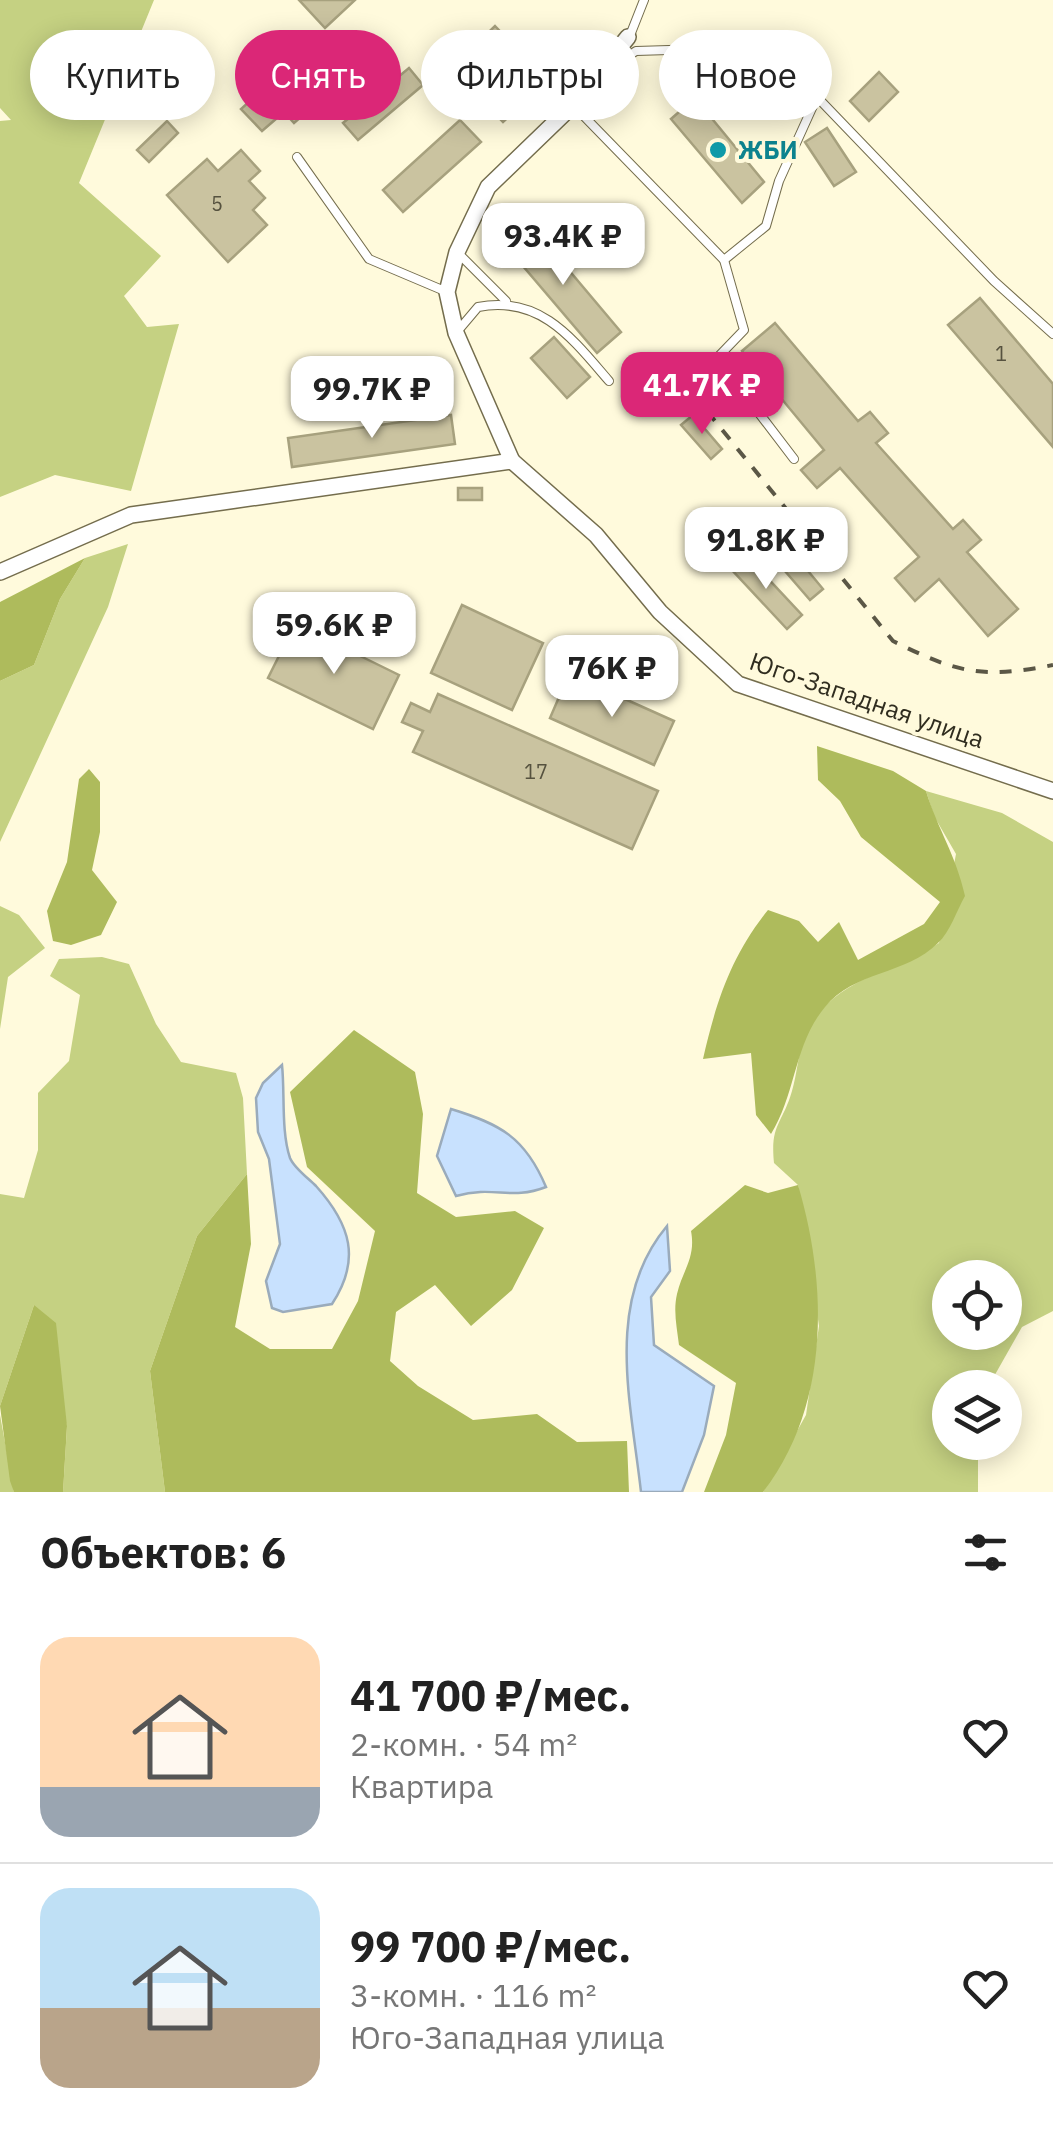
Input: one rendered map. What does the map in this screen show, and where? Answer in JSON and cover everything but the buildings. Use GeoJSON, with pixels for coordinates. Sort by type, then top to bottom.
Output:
{"type":"FeatureCollection","features":[{"type":"Feature","properties":{"kind":"street","name":"Юго-Западная улица"},"geometry":{"type":"LineString","coordinates":[[557,120],[488,187],[457,252],[448,292],[456,333],[512,461],[596,535],[660,612],[738,684],[1053,791]]}},
{"type":"Feature","properties":{"kind":"street"},"geometry":{"type":"LineString","coordinates":[[0,572],[131,515],[512,461]]}},
{"type":"Feature","properties":{"kind":"lane"},"geometry":{"type":"LineString","coordinates":[[636,30],[644,0]]}},
{"type":"Feature","properties":{"kind":"lane"},"geometry":{"type":"LineString","coordinates":[[832,114],[994,281],[1053,334]]}},
{"type":"Feature","properties":{"kind":"lane"},"geometry":{"type":"LineString","coordinates":[[588,120],[724,260],[744,330],[717,358],[794,459]]}},
{"type":"Feature","properties":{"kind":"lane"},"geometry":{"type":"LineString","coordinates":[[724,260],[766,226],[779,181],[806,120]]}},
{"type":"Feature","properties":{"kind":"lane"},"geometry":{"type":"LineString","coordinates":[[298,157],[370,258],[448,292]]}},
{"type":"Feature","properties":{"kind":"lane"},"geometry":{"type":"LineString","coordinates":[[457,252],[506,302],[546,318],[609,381]]}},
{"type":"Feature","properties":{"kind":"lane"},"geometry":{"type":"LineString","coordinates":[[456,333],[478,306],[506,302]]}},
{"type":"Feature","properties":{"kind":"green space"},"geometry":{"type":"Polygon","coordinates":[[[0,0],[154,0],[142,30],[30,30],[30,120],[105,120],[79,183],[161,256],[124,296],[147,327],[179,324],[131,491],[55,475],[0,497],[0,121],[11,120],[0,108],[0,0]]]}},
{"type":"Feature","properties":{"kind":"green space"},"geometry":{"type":"Polygon","coordinates":[[[128,544],[108,607],[0,842],[0,681],[34,665],[60,599],[85,558],[128,544]]]}},
{"type":"Feature","properties":{"kind":"green space"},"geometry":{"type":"Polygon","coordinates":[[[85,558],[60,599],[34,665],[0,681],[0,602],[85,558]]]}},
{"type":"Feature","properties":{"kind":"green space"},"geometry":{"type":"Polygon","coordinates":[[[817,746],[893,771],[926,791],[965,896],[938,943],[911,961],[850,986],[825,1007],[807,1037],[771,1134],[756,1115],[751,1053],[703,1059],[726,980],[755,927],[768,910],[799,921],[818,942],[839,922],[858,960],[924,924],[940,902],[861,837],[840,801],[818,780],[817,746]]]}},
{"type":"Feature","properties":{"kind":"green space"},"geometry":{"type":"Polygon","coordinates":[[[89,769],[100,782],[100,832],[92,870],[117,902],[101,935],[71,945],[53,941],[47,911],[67,862],[79,779],[89,769]]]}},
{"type":"Feature","properties":{"kind":"green space"},"geometry":{"type":"Polygon","coordinates":[[[926,791],[1002,813],[1053,842],[1053,1311],[1022,1327],[1022,1260],[932,1260],[932,1350],[1009,1350],[998,1370],[932,1370],[932,1460],[978,1460],[978,1492],[763,1492],[806,1415],[819,1326],[798,1185],[774,1163],[775,1132],[792,1091],[804,1038],[814,1019],[828,1003],[862,980],[939,943],[956,854],[934,816],[926,791]]]}},
{"type":"Feature","properties":{"kind":"green space"},"geometry":{"type":"Polygon","coordinates":[[[0,906],[19,915],[45,948],[8,977],[0,1029],[0,906]]]}},
{"type":"Feature","properties":{"kind":"green space"},"geometry":{"type":"Polygon","coordinates":[[[102,957],[129,964],[156,1024],[181,1062],[236,1073],[243,1098],[247,1174],[197,1236],[150,1371],[165,1492],[63,1492],[67,1426],[34,1305],[0,1406],[0,1194],[24,1198],[38,1150],[38,1093],[69,1061],[80,995],[50,976],[59,959],[102,957]]]}},
{"type":"Feature","properties":{"kind":"green space"},"geometry":{"type":"Polygon","coordinates":[[[354,1030],[415,1072],[423,1114],[417,1193],[456,1217],[515,1211],[544,1228],[512,1290],[471,1326],[435,1285],[396,1312],[390,1361],[418,1386],[473,1420],[537,1414],[577,1442],[627,1441],[629,1492],[165,1492],[150,1371],[197,1236],[247,1174],[251,1244],[235,1327],[270,1349],[332,1349],[358,1301],[375,1231],[307,1167],[290,1092],[354,1030]]]}},
{"type":"Feature","properties":{"kind":"green space"},"geometry":{"type":"Polygon","coordinates":[[[745,1185],[768,1193],[798,1185],[815,1263],[817,1344],[801,1422],[785,1458],[763,1492],[704,1492],[726,1435],[736,1383],[679,1345],[676,1300],[690,1256],[691,1231],[745,1185]]]}},
{"type":"Feature","properties":{"kind":"green space"},"geometry":{"type":"Polygon","coordinates":[[[34,1305],[56,1323],[67,1426],[63,1492],[14,1492],[10,1481],[0,1406],[34,1305]]]}},
{"type":"Feature","properties":{"kind":"green space"},"geometry":{"type":"Polygon","coordinates":[[[0,1415],[14,1492],[0,1492],[0,1415]]]}},
{"type":"Feature","properties":{"kind":"water"},"geometry":{"type":"Polygon","coordinates":[[[282,1065],[284,1125],[290,1158],[337,1215],[348,1243],[349,1258],[332,1304],[283,1312],[272,1308],[266,1281],[280,1244],[269,1159],[258,1132],[256,1098],[263,1083],[282,1065]]]}},
{"type":"Feature","properties":{"kind":"water"},"geometry":{"type":"Polygon","coordinates":[[[451,1109],[484,1120],[520,1144],[546,1187],[522,1193],[456,1196],[437,1156],[451,1109]]]}},
{"type":"Feature","properties":{"kind":"water"},"geometry":{"type":"Polygon","coordinates":[[[667,1226],[670,1271],[651,1297],[654,1345],[714,1386],[704,1435],[682,1492],[641,1492],[628,1388],[628,1319],[647,1255],[667,1226]]]}},
{"type":"Feature","properties":{"kind":"railway"},"geometry":{"type":"LineString","coordinates":[[677,374],[893,641],[970,670],[1007,672],[1053,665]]}},
{"type":"Feature","properties":{"kind":"place","name":"ЖБИ"},"geometry":{"type":"Point","coordinates":[718,150]}}]}
